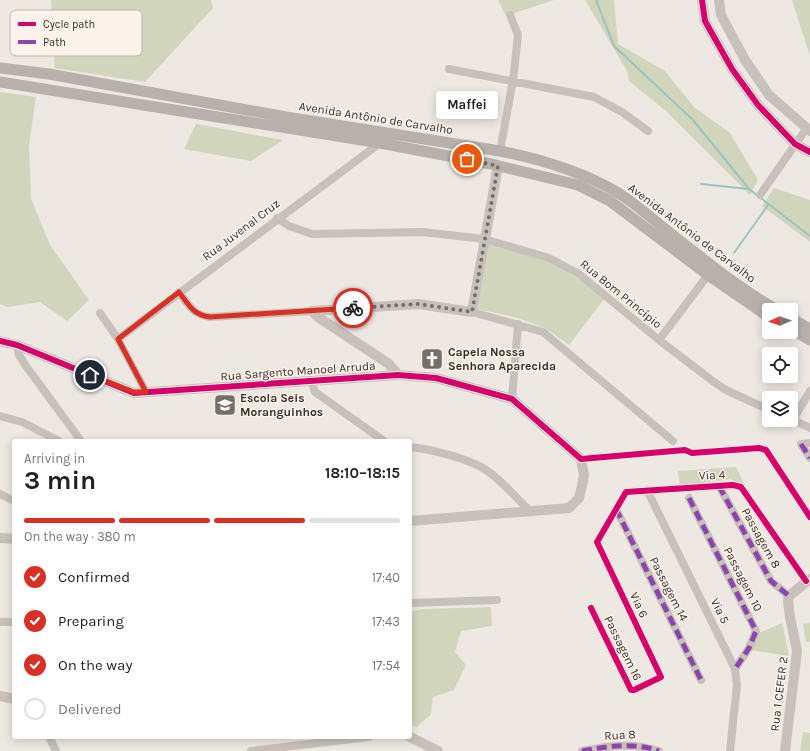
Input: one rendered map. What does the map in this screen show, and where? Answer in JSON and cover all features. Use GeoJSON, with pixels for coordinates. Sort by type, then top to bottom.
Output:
{"type":"FeatureCollection","features":[{"type":"Feature","properties":{"kind":"main road","name":"Avenida Antônio de Carvalho"},"geometry":{"type":"LineString","coordinates":[[0,68],[50,74],[286,117],[500,151],[582,174],[616,192],[756,298],[765,303]]}},
{"type":"Feature","properties":{"kind":"main road"},"geometry":{"type":"LineString","coordinates":[[47,90],[50,74]]}},
{"type":"Feature","properties":{"kind":"main road"},"geometry":{"type":"LineString","coordinates":[[59,92],[61,76]]}},
{"type":"Feature","properties":{"kind":"main road","name":"Avenida Antônio de Carvalho"},"geometry":{"type":"LineString","coordinates":[[0,82],[380,143],[480,162],[578,185],[610,201],[708,275],[762,312]]}},
{"type":"Feature","properties":{"kind":"main road"},"geometry":{"type":"LineString","coordinates":[[480,162],[494,160],[500,151]]}},
{"type":"Feature","properties":{"kind":"main road"},"geometry":{"type":"LineString","coordinates":[[498,166],[502,157],[515,154]]}},
{"type":"Feature","properties":{"kind":"main road"},"geometry":{"type":"LineString","coordinates":[[798,322],[810,329]]}},
{"type":"Feature","properties":{"kind":"main road"},"geometry":{"type":"LineString","coordinates":[[798,334],[810,340]]}},
{"type":"Feature","properties":{"kind":"street"},"geometry":{"type":"LineString","coordinates":[[702,0],[705,21],[732,69],[758,105],[795,144],[810,152]]}},
{"type":"Feature","properties":{"kind":"street"},"geometry":{"type":"LineString","coordinates":[[719,0],[720,15],[745,60],[769,94],[808,130],[795,144],[760,195]]}},
{"type":"Feature","properties":{"kind":"street"},"geometry":{"type":"LineString","coordinates":[[500,151],[513,80],[518,35],[510,15]]}},
{"type":"Feature","properties":{"kind":"street"},"geometry":{"type":"LineString","coordinates":[[732,69],[745,60]]}},
{"type":"Feature","properties":{"kind":"street"},"geometry":{"type":"LineString","coordinates":[[449,69],[513,80],[594,97],[622,112],[648,132]]}},
{"type":"Feature","properties":{"kind":"street","name":"Rua Juvenal Cruz"},"geometry":{"type":"LineString","coordinates":[[118,339],[277,218],[380,143]]}},
{"type":"Feature","properties":{"kind":"street"},"geometry":{"type":"LineString","coordinates":[[472,312],[498,166]]}},
{"type":"Feature","properties":{"kind":"street","name":"Rua Bom Princípio"},"geometry":{"type":"LineString","coordinates":[[277,218],[289,226],[312,234],[423,232],[484,239],[549,258],[565,265],[579,274],[659,340],[726,390],[762,407]]}},
{"type":"Feature","properties":{"kind":"street"},"geometry":{"type":"LineString","coordinates":[[659,340],[708,275]]}},
{"type":"Feature","properties":{"kind":"street"},"geometry":{"type":"LineString","coordinates":[[179,292],[193,312],[200,316],[210,317],[418,304],[472,312],[518,324],[543,332],[562,346],[673,441]]}},
{"type":"Feature","properties":{"kind":"street"},"geometry":{"type":"LineString","coordinates":[[312,311],[318,317],[390,364],[398,375]]}},
{"type":"Feature","properties":{"kind":"street"},"geometry":{"type":"LineString","coordinates":[[100,313],[118,339],[146,392]]}},
{"type":"Feature","properties":{"kind":"street"},"geometry":{"type":"LineString","coordinates":[[512,399],[518,324]]}},
{"type":"Feature","properties":{"kind":"street","name":"Rua Sargento Manoel Arruda"},"geometry":{"type":"LineString","coordinates":[[0,341],[17,345],[134,392],[398,375],[436,378],[512,399],[581,459],[584,475],[578,498],[574,504],[564,509],[531,512]]}},
{"type":"Feature","properties":{"kind":"street"},"geometry":{"type":"LineString","coordinates":[[17,345],[19,355],[26,366],[80,439]]}},
{"type":"Feature","properties":{"kind":"street"},"geometry":{"type":"LineString","coordinates":[[311,381],[315,392],[381,439]]}},
{"type":"Feature","properties":{"kind":"street"},"geometry":{"type":"LineString","coordinates":[[798,410],[810,391]]}},
{"type":"Feature","properties":{"kind":"street"},"geometry":{"type":"LineString","coordinates":[[0,416],[22,422],[55,439]]}},
{"type":"Feature","properties":{"kind":"street"},"geometry":{"type":"LineString","coordinates":[[798,422],[810,428]]}},
{"type":"Feature","properties":{"kind":"street"},"geometry":{"type":"LineString","coordinates":[[810,443],[801,444],[810,458]]}},
{"type":"Feature","properties":{"kind":"street"},"geometry":{"type":"LineString","coordinates":[[412,447],[423,448],[462,459],[488,471],[531,512]]}},
{"type":"Feature","properties":{"kind":"street"},"geometry":{"type":"LineString","coordinates":[[766,450],[810,517]]}},
{"type":"Feature","properties":{"kind":"street","name":"Via 4"},"geometry":{"type":"LineString","coordinates":[[597,542],[626,492],[733,485],[743,489],[808,580]]}},
{"type":"Feature","properties":{"kind":"street","name":"Passagem 8"},"geometry":{"type":"LineString","coordinates":[[719,486],[771,581],[789,596]]}},
{"type":"Feature","properties":{"kind":"street","name":"Via 5"},"geometry":{"type":"LineString","coordinates":[[647,490],[735,669],[737,685],[730,751]]}},
{"type":"Feature","properties":{"kind":"street"},"geometry":{"type":"LineString","coordinates":[[0,494],[12,500]]}},
{"type":"Feature","properties":{"kind":"street","name":"Passagem 10"},"geometry":{"type":"LineString","coordinates":[[689,498],[756,631],[749,648],[735,669]]}},
{"type":"Feature","properties":{"kind":"street","name":"Passagem 14"},"geometry":{"type":"LineString","coordinates":[[616,509],[701,680]]}},
{"type":"Feature","properties":{"kind":"street"},"geometry":{"type":"LineString","coordinates":[[412,521],[531,512]]}},
{"type":"Feature","properties":{"kind":"street"},"geometry":{"type":"LineString","coordinates":[[0,538],[12,539]]}},
{"type":"Feature","properties":{"kind":"street","name":"Via 6"},"geometry":{"type":"LineString","coordinates":[[597,542],[661,677]]}},
{"type":"Feature","properties":{"kind":"street"},"geometry":{"type":"LineString","coordinates":[[789,596],[808,580]]}},
{"type":"Feature","properties":{"kind":"street","name":"Rua 1 CEFER 2"},"geometry":{"type":"LineString","coordinates":[[785,751],[797,651],[788,610],[789,596]]}},
{"type":"Feature","properties":{"kind":"street"},"geometry":{"type":"LineString","coordinates":[[412,603],[497,600]]}},
{"type":"Feature","properties":{"kind":"street","name":"Passagem 16"},"geometry":{"type":"LineString","coordinates":[[591,608],[631,690],[661,677]]}},
{"type":"Feature","properties":{"kind":"street"},"geometry":{"type":"LineString","coordinates":[[0,622],[12,622]]}},
{"type":"Feature","properties":{"kind":"street"},"geometry":{"type":"LineString","coordinates":[[0,696],[12,699]]}},
{"type":"Feature","properties":{"kind":"street"},"geometry":{"type":"LineString","coordinates":[[412,738],[438,751]]}},
{"type":"Feature","properties":{"kind":"street"},"geometry":{"type":"LineString","coordinates":[[49,739],[56,751]]}},
{"type":"Feature","properties":{"kind":"street"},"geometry":{"type":"LineString","coordinates":[[251,751],[352,739]]}},
{"type":"Feature","properties":{"kind":"street","name":"Rua 8"},"geometry":{"type":"LineString","coordinates":[[582,751],[606,746],[644,746],[659,751]]}},
{"type":"Feature","properties":{"kind":"green space"},"geometry":{"type":"Polygon","coordinates":[[[51,0],[211,0],[213,8],[145,82],[55,68],[54,56],[142,56],[142,10],[52,10],[51,0]]]}},
{"type":"Feature","properties":{"kind":"green space"},"geometry":{"type":"Polygon","coordinates":[[[498,0],[554,0],[506,16],[498,0]]]}},
{"type":"Feature","properties":{"kind":"green space"},"geometry":{"type":"Polygon","coordinates":[[[585,0],[614,0],[618,44],[665,71],[694,107],[730,133],[758,180],[750,195],[666,111],[629,81],[627,71],[585,0]]]}},
{"type":"Feature","properties":{"kind":"green space"},"geometry":{"type":"Polygon","coordinates":[[[792,0],[810,0],[810,56],[792,0]]]}},
{"type":"Feature","properties":{"kind":"green space"},"geometry":{"type":"Polygon","coordinates":[[[0,92],[36,97],[29,145],[31,199],[50,245],[89,300],[67,321],[40,302],[8,307],[0,304],[0,92]]]}},
{"type":"Feature","properties":{"kind":"green space"},"geometry":{"type":"Polygon","coordinates":[[[196,124],[283,140],[251,161],[184,149],[196,124]]]}},
{"type":"Feature","properties":{"kind":"green space"},"geometry":{"type":"Polygon","coordinates":[[[774,188],[810,200],[810,242],[762,206],[774,188]]]}},
{"type":"Feature","properties":{"kind":"green space"},"geometry":{"type":"Polygon","coordinates":[[[489,245],[547,261],[582,281],[604,299],[569,345],[545,328],[518,318],[478,309],[489,245]]]}},
{"type":"Feature","properties":{"kind":"green space"},"geometry":{"type":"Polygon","coordinates":[[[736,467],[747,490],[731,479],[680,486],[678,471],[736,467]]]}},
{"type":"Feature","properties":{"kind":"green space"},"geometry":{"type":"Polygon","coordinates":[[[491,607],[492,626],[461,631],[455,652],[466,665],[454,690],[433,697],[431,714],[417,727],[412,725],[412,612],[422,609],[491,607]]]}},
{"type":"Feature","properties":{"kind":"green space"},"geometry":{"type":"Polygon","coordinates":[[[782,623],[789,656],[750,650],[759,633],[782,623]]]}},
{"type":"Feature","properties":{"kind":"green space"},"geometry":{"type":"Polygon","coordinates":[[[810,623],[810,642],[806,642],[803,624],[810,623]]]}},
{"type":"Feature","properties":{"kind":"green space"},"geometry":{"type":"Polygon","coordinates":[[[803,732],[810,733],[810,751],[800,751],[803,732]]]}},
{"type":"Feature","properties":{"kind":"waterway"},"geometry":{"type":"LineString","coordinates":[[596,0],[614,46],[693,120],[749,189],[810,236]]}},
{"type":"Feature","properties":{"kind":"waterway"},"geometry":{"type":"LineString","coordinates":[[701,184],[749,189]]}},
{"type":"Feature","properties":{"kind":"waterway"},"geometry":{"type":"LineString","coordinates":[[734,253],[768,205]]}},
{"type":"Feature","properties":{"kind":"marked path"},"geometry":{"type":"LineString","coordinates":[[801,444],[810,458]]}},
{"type":"Feature","properties":{"kind":"marked path"},"geometry":{"type":"LineString","coordinates":[[719,486],[771,581],[789,596]]}},
{"type":"Feature","properties":{"kind":"marked path"},"geometry":{"type":"LineString","coordinates":[[689,498],[756,631],[749,648],[735,669]]}},
{"type":"Feature","properties":{"kind":"marked path"},"geometry":{"type":"LineString","coordinates":[[616,509],[701,680]]}},
{"type":"Feature","properties":{"kind":"marked path"},"geometry":{"type":"LineString","coordinates":[[582,751],[611,746],[640,746],[659,751]]}},
{"type":"Feature","properties":{"kind":"cycle path"},"geometry":{"type":"LineString","coordinates":[[702,0],[705,21],[732,69],[758,105],[795,144],[810,152]]}},
{"type":"Feature","properties":{"kind":"cycle path"},"geometry":{"type":"LineString","coordinates":[[0,341],[17,345],[134,393],[398,375],[436,378],[512,399],[581,459],[685,450],[692,453],[759,448],[766,450],[810,517]]}},
{"type":"Feature","properties":{"kind":"cycle path"},"geometry":{"type":"LineString","coordinates":[[591,608],[631,690],[661,677],[597,542],[626,492],[733,485],[741,487],[806,581]]}},
{"type":"Feature","properties":{"kind":"way so far"},"geometry":{"type":"LineString","coordinates":[[353,308],[418,304],[472,312],[498,166],[467,159]]}},
{"type":"Feature","properties":{"kind":"place","name":"Maffei"},"geometry":{"type":"Point","coordinates":[467,159]}},
{"type":"Feature","properties":{"kind":"place","name":"Capela Nossa Senhora Aparecida"},"geometry":{"type":"Point","coordinates":[432,359]}},
{"type":"Feature","properties":{"kind":"place","name":"Escola Seis Moranguinhos"},"geometry":{"type":"Point","coordinates":[225,405]}},
{"type":"Feature","properties":{"kind":"route"},"geometry":{"type":"LineString","coordinates":[[90,375],[134,392],[146,392],[118,339],[179,292],[193,312],[200,316],[210,317],[353,308]]}}]}
